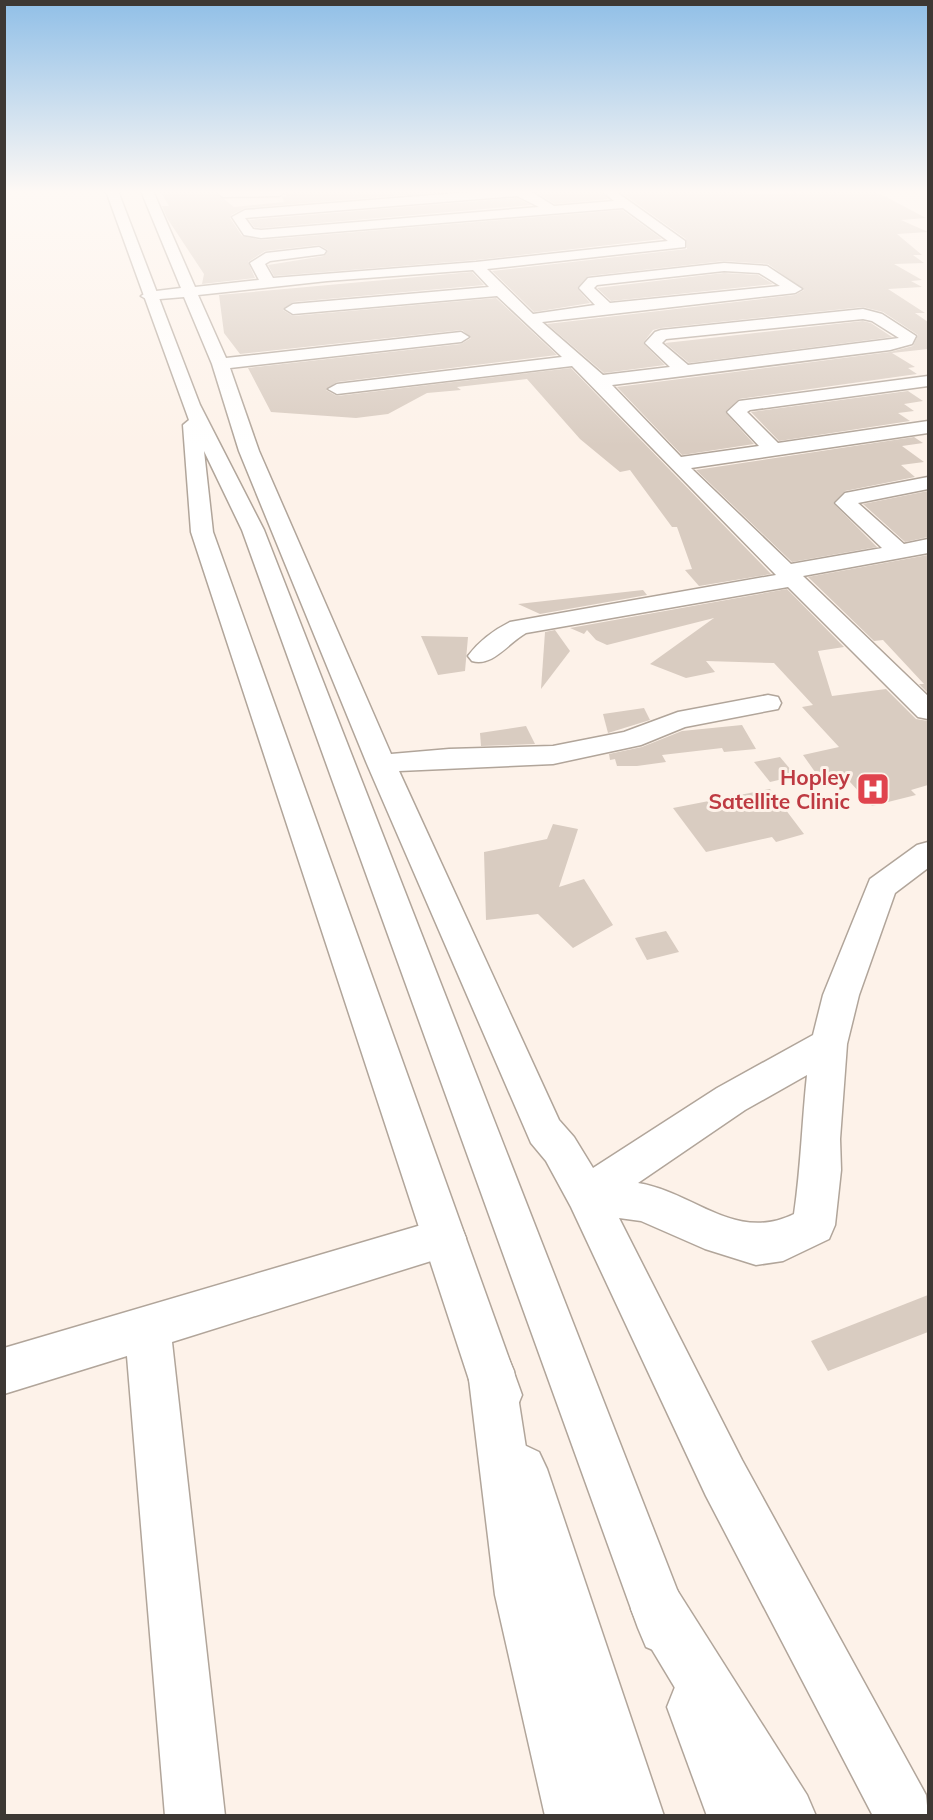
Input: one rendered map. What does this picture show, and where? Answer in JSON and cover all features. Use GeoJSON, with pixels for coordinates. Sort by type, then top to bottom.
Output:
{"type":"FeatureCollection","features":[{"type":"Feature","properties":{"kind":"main road"},"geometry":{"type":"LineString","coordinates":[[141,276],[191,405],[253,530],[737,1815]]}},
{"type":"Feature","properties":{"kind":"main road"},"geometry":{"type":"LineString","coordinates":[[183,276],[220,364],[249,451],[290,543],[381,764],[545,1131],[560,1149],[586,1194],[723,1478],[905,1815]]}},
{"type":"Feature","properties":{"kind":"main road"},"geometry":{"type":"LineString","coordinates":[[264,276],[268,283]]}},
{"type":"Feature","properties":{"kind":"main road"},"geometry":{"type":"LineString","coordinates":[[148,296],[354,276]]}},
{"type":"Feature","properties":{"kind":"main road"},"geometry":{"type":"LineString","coordinates":[[485,276],[528,319],[599,381],[676,464],[928,711]]}},
{"type":"Feature","properties":{"kind":"main road"},"geometry":{"type":"LineString","coordinates":[[606,308],[586,288],[593,281],[640,276]]}},
{"type":"Feature","properties":{"kind":"main road"},"geometry":{"type":"LineString","coordinates":[[528,319],[606,308],[795,289],[773,276]]}},
{"type":"Feature","properties":{"kind":"main road"},"geometry":{"type":"LineString","coordinates":[[293,309],[499,291]]}},
{"type":"Feature","properties":{"kind":"main road"},"geometry":{"type":"LineString","coordinates":[[599,381],[890,345],[906,341],[908,336],[878,317],[863,314],[661,335],[653,343],[682,369]]}},
{"type":"Feature","properties":{"kind":"main road"},"geometry":{"type":"LineString","coordinates":[[220,364],[461,337]]}},
{"type":"Feature","properties":{"kind":"main road"},"geometry":{"type":"LineString","coordinates":[[337,389],[575,361]]}},
{"type":"Feature","properties":{"kind":"main road"},"geometry":{"type":"LineString","coordinates":[[772,448],[736,412],[745,405],[928,381]]}},
{"type":"Feature","properties":{"kind":"main road"},"geometry":{"type":"LineString","coordinates":[[191,405],[202,532],[491,1371],[634,1815]]}},
{"type":"Feature","properties":{"kind":"main road"},"geometry":{"type":"LineString","coordinates":[[676,464],[772,448],[928,427]]}},
{"type":"Feature","properties":{"kind":"main road"},"geometry":{"type":"LineString","coordinates":[[898,550],[846,503],[852,497],[928,483]]}},
{"type":"Feature","properties":{"kind":"main road"},"geometry":{"type":"LineString","coordinates":[[481,656],[502,636],[519,627],[789,576],[898,550],[928,546]]}},
{"type":"Feature","properties":{"kind":"main road"},"geometry":{"type":"LineString","coordinates":[[381,764],[448,758],[553,755],[631,739],[678,720],[768,703]]}},
{"type":"Feature","properties":{"kind":"main road"},"geometry":{"type":"LineString","coordinates":[[586,1194],[644,1203],[705,1228],[756,1245],[783,1241],[814,1225],[821,1170],[820,1139],[830,1044],[841,995],[881,888],[928,853]]}},
{"type":"Feature","properties":{"kind":"main road"},"geometry":{"type":"LineString","coordinates":[[586,1194],[689,1129],[731,1099],[830,1044]]}},
{"type":"Feature","properties":{"kind":"main road"},"geometry":{"type":"LineString","coordinates":[[4,1371],[445,1238]]}},
{"type":"Feature","properties":{"kind":"main road"},"geometry":{"type":"LineString","coordinates":[[148,1329],[195,1815]]}},
{"type":"Feature","properties":{"kind":"main road"},"geometry":{"type":"LineString","coordinates":[[491,1371],[522,1595],[575,1815]]}},
{"type":"Feature","properties":{"kind":"main road"},"geometry":{"type":"LineString","coordinates":[[658,1609],[786,1815]]}},
{"type":"Feature","properties":{"kind":"building"},"geometry":{"type":"Polygon","coordinates":[[[204,276],[254,276],[255,278],[202,284],[204,276]]]}},
{"type":"Feature","properties":{"kind":"building"},"geometry":{"type":"Polygon","coordinates":[[[429,276],[476,276],[484,285],[293,302],[283,310],[293,316],[496,298],[557,355],[337,382],[326,390],[337,396],[571,368],[771,574],[699,586],[685,570],[692,569],[677,527],[672,527],[630,470],[620,472],[580,439],[527,379],[427,393],[388,414],[356,418],[271,412],[248,368],[461,344],[471,338],[462,330],[240,354],[224,333],[219,295],[429,276]]]}},
{"type":"Feature","properties":{"kind":"building"},"geometry":{"type":"Polygon","coordinates":[[[497,276],[589,276],[577,288],[590,303],[534,312],[497,276]]]}},
{"type":"Feature","properties":{"kind":"building"},"geometry":{"type":"Polygon","coordinates":[[[699,276],[760,276],[773,284],[611,301],[597,288],[699,276]]]}},
{"type":"Feature","properties":{"kind":"building"},"geometry":{"type":"Polygon","coordinates":[[[785,276],[915,276],[922,280],[911,281],[922,287],[888,289],[925,313],[915,313],[928,322],[928,349],[892,353],[915,367],[908,368],[917,374],[739,399],[725,412],[754,444],[682,455],[617,387],[890,352],[913,346],[918,335],[883,312],[863,307],[661,328],[653,330],[643,343],[665,365],[604,373],[547,324],[795,295],[804,290],[785,276]]]}},
{"type":"Feature","properties":{"kind":"building"},"geometry":{"type":"Polygon","coordinates":[[[863,321],[871,323],[892,337],[689,363],[665,343],[863,321]]]}},
{"type":"Feature","properties":{"kind":"building"},"geometry":{"type":"Polygon","coordinates":[[[908,391],[923,401],[904,404],[914,411],[898,413],[910,421],[779,441],[751,412],[908,391]]]}},
{"type":"Feature","properties":{"kind":"building"},"geometry":{"type":"Polygon","coordinates":[[[914,437],[923,443],[902,446],[924,462],[901,465],[915,477],[845,491],[833,503],[877,547],[792,562],[696,470],[914,437]]]}},
{"type":"Feature","properties":{"kind":"building"},"geometry":{"type":"Polygon","coordinates":[[[928,491],[928,537],[905,542],[863,504],[928,491]]]}},
{"type":"Feature","properties":{"kind":"building"},"geometry":{"type":"Polygon","coordinates":[[[928,555],[928,693],[919,684],[924,684],[883,640],[874,641],[808,577],[928,555]]]}},
{"type":"Feature","properties":{"kind":"building"},"geometry":{"type":"Polygon","coordinates":[[[787,589],[844,647],[818,651],[832,696],[886,689],[916,719],[928,721],[928,785],[911,790],[916,795],[872,806],[850,782],[825,786],[803,755],[839,747],[802,707],[813,705],[774,663],[706,661],[715,672],[686,678],[650,664],[714,618],[607,645],[596,640],[587,630],[584,634],[570,628],[787,589]]]}},
{"type":"Feature","properties":{"kind":"building"},"geometry":{"type":"Polygon","coordinates":[[[643,590],[647,595],[540,614],[518,604],[643,590]]]}},
{"type":"Feature","properties":{"kind":"building"},"geometry":{"type":"Polygon","coordinates":[[[555,630],[570,651],[541,689],[545,632],[555,630]]]}},
{"type":"Feature","properties":{"kind":"building"},"geometry":{"type":"Polygon","coordinates":[[[421,636],[468,637],[465,671],[438,675],[421,636]]]}},
{"type":"Feature","properties":{"kind":"building"},"geometry":{"type":"Polygon","coordinates":[[[644,708],[650,720],[608,733],[603,714],[644,708]]]}},
{"type":"Feature","properties":{"kind":"building"},"geometry":{"type":"Polygon","coordinates":[[[742,725],[756,749],[724,752],[722,748],[662,755],[666,762],[637,766],[617,766],[615,759],[610,760],[609,754],[642,747],[682,731],[742,725]]]}},
{"type":"Feature","properties":{"kind":"building"},"geometry":{"type":"Polygon","coordinates":[[[526,726],[535,744],[481,746],[480,733],[526,726]]]}},
{"type":"Feature","properties":{"kind":"building"},"geometry":{"type":"Polygon","coordinates":[[[780,757],[796,776],[770,782],[754,762],[780,757]]]}},
{"type":"Feature","properties":{"kind":"building"},"geometry":{"type":"Polygon","coordinates":[[[770,789],[804,834],[776,842],[772,837],[706,852],[673,808],[770,789]]]}},
{"type":"Feature","properties":{"kind":"building"},"geometry":{"type":"Polygon","coordinates":[[[553,824],[578,829],[559,887],[584,879],[613,925],[573,948],[538,914],[486,920],[484,852],[547,839],[553,824]]]}},
{"type":"Feature","properties":{"kind":"building"},"geometry":{"type":"Polygon","coordinates":[[[666,931],[679,952],[647,960],[635,938],[666,931]]]}},
{"type":"Feature","properties":{"kind":"building"},"geometry":{"type":"Polygon","coordinates":[[[928,1295],[928,1332],[828,1371],[811,1341],[928,1295]]]}},
{"type":"Feature","properties":{"kind":"place","name":"Hopley Satellite Clinic"},"geometry":{"type":"Point","coordinates":[873,789]}}]}
